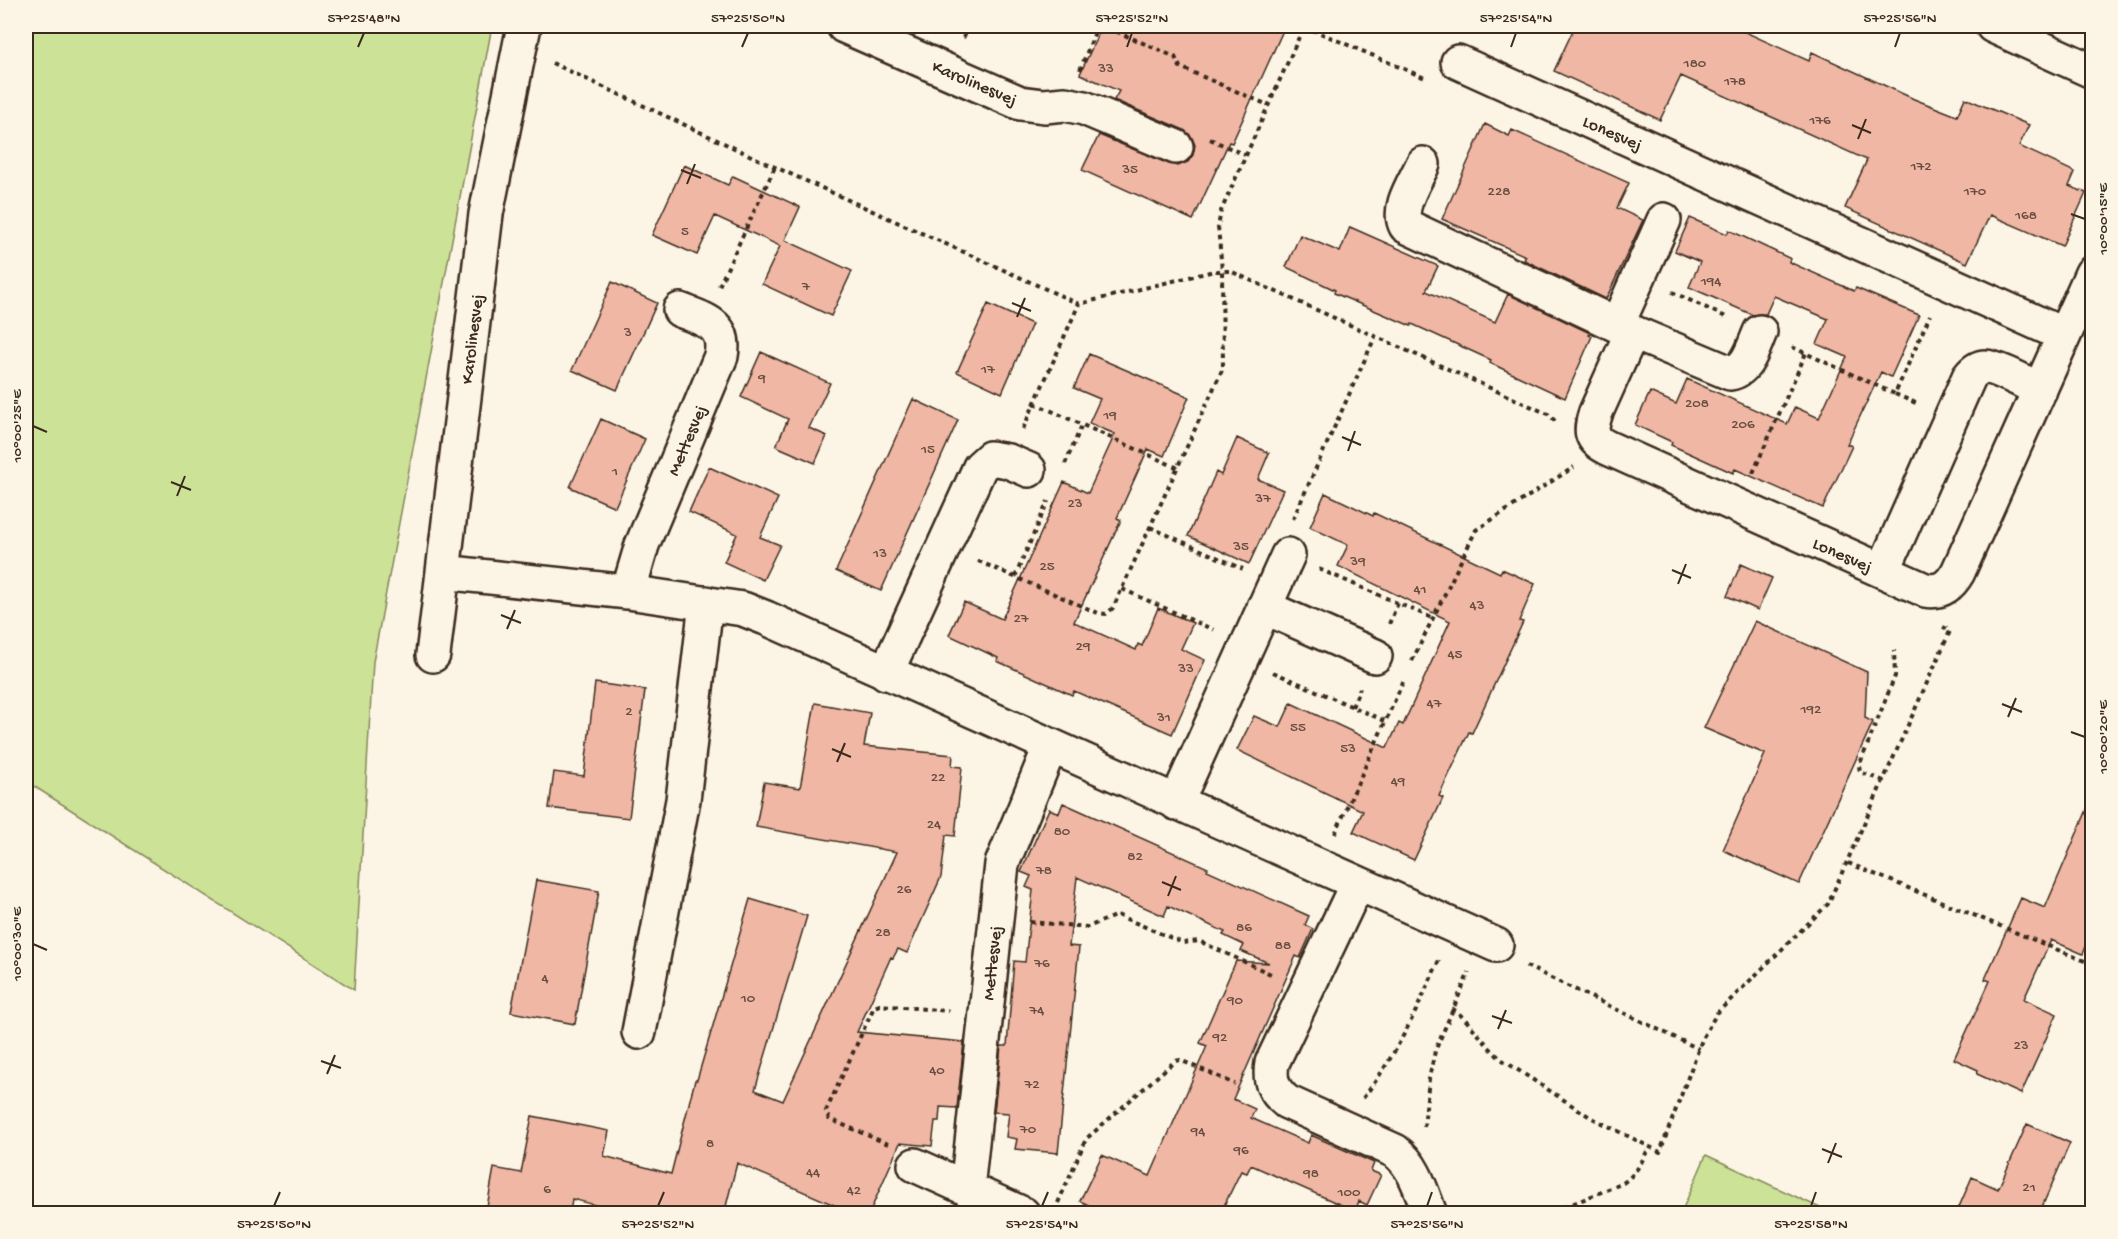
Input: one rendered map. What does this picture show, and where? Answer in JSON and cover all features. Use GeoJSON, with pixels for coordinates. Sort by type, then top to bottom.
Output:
{"type":"FeatureCollection","features":[{"type":"Feature","properties":{"kind":"street","name":"Karolinesvej"},"geometry":{"type":"LineString","coordinates":[[844,26],[1020,103],[1044,106],[1065,104],[1084,108],[1176,147]]}},
{"type":"Feature","properties":{"kind":"street"},"geometry":{"type":"LineString","coordinates":[[1993,26],[2092,71]]}},
{"type":"Feature","properties":{"kind":"street","name":"Karolinesvej"},"geometry":{"type":"LineString","coordinates":[[433,655],[486,214],[521,36]]}},
{"type":"Feature","properties":{"kind":"street","name":"Lonesvej"},"geometry":{"type":"LineString","coordinates":[[1458,62],[2064,335]]}},
{"type":"Feature","properties":{"kind":"street"},"geometry":{"type":"LineString","coordinates":[[1423,164],[1403,208],[1403,221],[1406,226],[1624,328],[1730,373],[1736,372],[1746,363],[1760,332]]}},
{"type":"Feature","properties":{"kind":"street","name":"Lonesvej"},"geometry":{"type":"LineString","coordinates":[[1664,220],[1638,277],[1592,425],[1593,436],[1599,444],[1925,590],[1935,591],[1944,588]]}},
{"type":"Feature","properties":{"kind":"street"},"geometry":{"type":"LineString","coordinates":[[1944,588],[1953,581],[1958,572],[2092,273]]}},
{"type":"Feature","properties":{"kind":"street","name":"Mettesvej"},"geometry":{"type":"LineString","coordinates":[[628,592],[642,545],[721,356],[723,344],[720,333],[714,325],[692,315]]}},
{"type":"Feature","properties":{"kind":"street"},"geometry":{"type":"LineString","coordinates":[[1883,572],[1969,377],[1979,368],[1992,368],[2040,390]]}},
{"type":"Feature","properties":{"kind":"street"},"geometry":{"type":"LineString","coordinates":[[886,673],[980,467],[990,458],[1018,466]]}},
{"type":"Feature","properties":{"kind":"street"},"geometry":{"type":"LineString","coordinates":[[443,572],[628,592],[743,609],[1478,937]]}},
{"type":"Feature","properties":{"kind":"street"},"geometry":{"type":"LineString","coordinates":[[1176,803],[1276,582],[1375,656]]}},
{"type":"Feature","properties":{"kind":"street"},"geometry":{"type":"LineString","coordinates":[[639,1032],[683,800],[706,603]]}},
{"type":"Feature","properties":{"kind":"street","name":"Mettesvej"},"geometry":{"type":"LineString","coordinates":[[967,1189],[1002,864],[1050,747]]}},
{"type":"Feature","properties":{"kind":"street"},"geometry":{"type":"LineString","coordinates":[[1357,884],[1272,1063],[1270,1074],[1272,1086],[1287,1102],[1395,1151],[1405,1159],[1411,1166],[1430,1214]]}},
{"type":"Feature","properties":{"kind":"street"},"geometry":{"type":"LineString","coordinates":[[915,1165],[1023,1214]]}},
{"type":"Feature","properties":{"kind":"path"},"geometry":{"type":"LineString","coordinates":[[1082,26],[1095,32],[1113,30],[1176,57],[1180,67],[1268,105]]}},
{"type":"Feature","properties":{"kind":"path"},"geometry":{"type":"LineString","coordinates":[[944,547],[1098,613],[1106,614],[1113,608],[1223,368],[1222,270],[1218,227],[1221,211],[1304,26],[1441,85],[1446,86],[1450,82],[1458,62]]}},
{"type":"Feature","properties":{"kind":"path"},"geometry":{"type":"LineString","coordinates":[[521,36],[775,167],[1079,304],[1222,270],[1230,271],[1548,414],[1556,424]]}},
{"type":"Feature","properties":{"kind":"path"},"geometry":{"type":"LineString","coordinates":[[692,315],[775,167]]}},
{"type":"Feature","properties":{"kind":"path"},"geometry":{"type":"LineString","coordinates":[[1638,277],[1895,394],[1945,281]]}},
{"type":"Feature","properties":{"kind":"path"},"geometry":{"type":"LineString","coordinates":[[1018,466],[1034,403],[1079,304]]}},
{"type":"Feature","properties":{"kind":"path"},"geometry":{"type":"LineString","coordinates":[[1276,582],[1281,545],[1375,337]]}},
{"type":"Feature","properties":{"kind":"path"},"geometry":{"type":"LineString","coordinates":[[1738,507],[1806,353]]}},
{"type":"Feature","properties":{"kind":"path"},"geometry":{"type":"LineString","coordinates":[[1034,403],[1178,468]]}},
{"type":"Feature","properties":{"kind":"path"},"geometry":{"type":"LineString","coordinates":[[1408,669],[1476,530],[1573,468],[1578,463],[1574,460]]}},
{"type":"Feature","properties":{"kind":"path"},"geometry":{"type":"LineString","coordinates":[[1150,527],[1276,582],[1432,618]]}},
{"type":"Feature","properties":{"kind":"path"},"geometry":{"type":"LineString","coordinates":[[1452,1008],[1467,1020],[1501,1059],[1590,1117],[1660,1152],[1699,1048],[1717,1013],[1828,904],[1951,631],[1952,608],[1944,588]]}},
{"type":"Feature","properties":{"kind":"path"},"geometry":{"type":"LineString","coordinates":[[1122,589],[1385,721]]}},
{"type":"Feature","properties":{"kind":"path"},"geometry":{"type":"LineString","coordinates":[[1942,627],[1951,631]]}},
{"type":"Feature","properties":{"kind":"path"},"geometry":{"type":"LineString","coordinates":[[1884,782],[1860,772],[1859,766],[1895,676],[1894,650]]}},
{"type":"Feature","properties":{"kind":"path"},"geometry":{"type":"LineString","coordinates":[[1320,867],[1404,680]]}},
{"type":"Feature","properties":{"kind":"path"},"geometry":{"type":"LineString","coordinates":[[1848,863],[2092,964]]}},
{"type":"Feature","properties":{"kind":"path"},"geometry":{"type":"LineString","coordinates":[[995,920],[1088,927],[1117,915],[1183,943],[1199,941],[1307,990]]}},
{"type":"Feature","properties":{"kind":"path"},"geometry":{"type":"LineString","coordinates":[[1478,937],[1509,957],[1699,1048]]}},
{"type":"Feature","properties":{"kind":"path"},"geometry":{"type":"LineString","coordinates":[[1405,1159],[1423,1130],[1435,1051],[1478,937]]}},
{"type":"Feature","properties":{"kind":"path"},"geometry":{"type":"LineString","coordinates":[[1347,1129],[1362,1099],[1387,1065],[1419,1005],[1478,937]]}},
{"type":"Feature","properties":{"kind":"path"},"geometry":{"type":"LineString","coordinates":[[915,1165],[912,1154],[827,1116],[826,1111],[874,1007],[880,1005],[985,1014]]}},
{"type":"Feature","properties":{"kind":"path"},"geometry":{"type":"LineString","coordinates":[[1058,1203],[1086,1139],[1175,1061],[1180,1060],[1252,1091],[1272,1086]]}},
{"type":"Feature","properties":{"kind":"path"},"geometry":{"type":"LineString","coordinates":[[1548,1214],[1623,1183],[1632,1177],[1648,1147]]}},
{"type":"Feature","properties":{"kind":"green space"},"geometry":{"type":"Polygon","coordinates":[[[26,26],[492,26],[373,662],[354,990],[26,783],[26,26]]]}},
{"type":"Feature","properties":{"kind":"green space"},"geometry":{"type":"Polygon","coordinates":[[[1706,1155],[1831,1213],[1681,1213],[1706,1155]]]}},
{"type":"Feature","properties":{"kind":"building"},"geometry":{"type":"Polygon","coordinates":[[[1102,26],[1285,26],[1232,143],[1229,142],[1193,220],[1082,170],[1099,135],[1178,166],[1188,162],[1193,155],[1195,145],[1191,136],[1184,130],[1114,100],[1119,91],[1080,74],[1102,26]]]}},
{"type":"Feature","properties":{"kind":"building"},"geometry":{"type":"Polygon","coordinates":[[[1575,26],[1732,26],[1809,61],[1812,52],[1914,99],[1957,116],[1965,98],[2029,125],[2019,146],[2075,172],[2069,186],[2086,193],[2062,246],[1990,215],[1967,263],[1845,208],[1867,160],[1681,76],[1660,120],[1554,71],[1575,26]]]}},
{"type":"Feature","properties":{"kind":"building"},"geometry":{"type":"Polygon","coordinates":[[[1485,124],[1509,136],[1512,130],[1629,183],[1617,208],[1643,220],[1606,299],[1524,260],[1526,256],[1442,219],[1485,124]]]}},
{"type":"Feature","properties":{"kind":"building"},"geometry":{"type":"Polygon","coordinates":[[[684,165],[728,185],[733,176],[800,207],[785,240],[852,271],[831,316],[762,284],[780,246],[715,216],[697,255],[652,235],[684,165]]]}},
{"type":"Feature","properties":{"kind":"building"},"geometry":{"type":"Polygon","coordinates":[[[1690,218],[1727,234],[1729,230],[1791,259],[1789,262],[1854,291],[1856,288],[1919,315],[1891,377],[1881,372],[1847,444],[1852,446],[1823,508],[1735,469],[1733,473],[1671,445],[1672,442],[1635,425],[1650,392],[1676,404],[1687,379],[1787,424],[1795,407],[1819,418],[1847,357],[1817,344],[1828,319],[1774,296],[1766,314],[1753,315],[1689,287],[1700,262],[1675,251],[1690,218]]]}},
{"type":"Feature","properties":{"kind":"building"},"geometry":{"type":"Polygon","coordinates":[[[1350,227],[1438,266],[1426,291],[1495,322],[1508,294],[1590,333],[1589,335],[1592,336],[1565,398],[1490,363],[1491,360],[1412,324],[1411,326],[1334,293],[1335,290],[1286,267],[1300,235],[1340,252],[1350,227]]]}},
{"type":"Feature","properties":{"kind":"building"},"geometry":{"type":"Polygon","coordinates":[[[612,282],[657,303],[617,390],[572,370],[612,282]]]}},
{"type":"Feature","properties":{"kind":"building"},"geometry":{"type":"Polygon","coordinates":[[[988,304],[1032,324],[1002,393],[957,372],[988,304]]]}},
{"type":"Feature","properties":{"kind":"building"},"geometry":{"type":"Polygon","coordinates":[[[761,352],[830,383],[809,428],[827,436],[815,463],[776,446],[788,419],[741,397],[761,352]]]}},
{"type":"Feature","properties":{"kind":"building"},"geometry":{"type":"Polygon","coordinates":[[[1089,354],[1189,397],[1164,456],[1148,449],[1117,518],[1121,520],[1074,622],[1136,650],[1138,644],[1142,646],[1158,608],[1193,623],[1181,649],[1205,660],[1172,734],[1074,691],[1072,695],[997,661],[998,658],[949,635],[964,602],[1002,619],[1064,482],[1088,493],[1115,434],[1089,423],[1100,399],[1074,388],[1089,354]]]}},
{"type":"Feature","properties":{"kind":"building"},"geometry":{"type":"Polygon","coordinates":[[[913,399],[958,420],[881,591],[836,571],[913,399]]]}},
{"type":"Feature","properties":{"kind":"building"},"geometry":{"type":"Polygon","coordinates":[[[601,419],[645,439],[615,507],[570,487],[601,419]]]}},
{"type":"Feature","properties":{"kind":"building"},"geometry":{"type":"Polygon","coordinates":[[[1237,438],[1269,453],[1258,479],[1283,490],[1249,564],[1188,536],[1216,472],[1221,475],[1237,438]]]}},
{"type":"Feature","properties":{"kind":"building"},"geometry":{"type":"Polygon","coordinates":[[[709,467],[778,498],[760,537],[780,545],[763,580],[724,562],[737,534],[689,512],[709,467]]]}},
{"type":"Feature","properties":{"kind":"building"},"geometry":{"type":"Polygon","coordinates":[[[1325,493],[1373,516],[1374,513],[1500,573],[1502,569],[1535,584],[1519,621],[1523,622],[1472,733],[1469,732],[1439,796],[1443,798],[1414,860],[1353,832],[1363,811],[1237,750],[1254,716],[1280,727],[1291,703],[1387,748],[1399,723],[1403,725],[1450,621],[1338,566],[1348,545],[1310,527],[1325,493]]]}},
{"type":"Feature","properties":{"kind":"building"},"geometry":{"type":"Polygon","coordinates":[[[1741,564],[1772,578],[1758,610],[1727,596],[1741,564]]]}},
{"type":"Feature","properties":{"kind":"building"},"geometry":{"type":"Polygon","coordinates":[[[1755,621],[1867,672],[1865,718],[1873,722],[1799,884],[1723,850],[1765,754],[1704,728],[1755,621]]]}},
{"type":"Feature","properties":{"kind":"building"},"geometry":{"type":"Polygon","coordinates":[[[595,683],[645,690],[629,818],[549,808],[554,772],[584,776],[595,683]]]}},
{"type":"Feature","properties":{"kind":"building"},"geometry":{"type":"Polygon","coordinates":[[[815,703],[870,713],[864,746],[953,755],[952,766],[962,767],[955,836],[946,835],[941,877],[907,953],[898,949],[893,958],[891,957],[857,1032],[964,1042],[957,1108],[940,1107],[939,1121],[935,1121],[932,1146],[900,1143],[869,1214],[855,1214],[737,1163],[724,1214],[629,1214],[572,1199],[570,1214],[522,1214],[487,1207],[494,1168],[521,1173],[532,1116],[609,1131],[604,1156],[671,1174],[695,1080],[697,1080],[750,899],[807,916],[755,1090],[783,1101],[897,852],[756,827],[764,782],[800,788],[815,703]]]}},
{"type":"Feature","properties":{"kind":"building"},"geometry":{"type":"Polygon","coordinates":[[[2092,798],[2092,932],[2083,954],[2051,940],[2024,999],[2057,1014],[2021,1094],[1977,1074],[1978,1070],[1954,1059],[1990,981],[1985,979],[2021,898],[2045,908],[2092,798]]]}},
{"type":"Feature","properties":{"kind":"building"},"geometry":{"type":"Polygon","coordinates":[[[1063,803],[1309,916],[1305,925],[1313,929],[1300,958],[1296,956],[1233,1099],[1255,1109],[1251,1118],[1308,1143],[1311,1135],[1374,1163],[1371,1171],[1381,1175],[1367,1205],[1359,1201],[1355,1211],[1251,1165],[1247,1173],[1241,1171],[1220,1214],[1107,1214],[1080,1201],[1102,1155],[1150,1176],[1207,1046],[1200,1043],[1236,961],[1269,963],[1241,951],[1244,945],[1223,935],[1225,932],[1168,906],[1164,916],[1077,877],[1069,946],[1079,947],[1058,1153],[1015,1149],[1017,1139],[1006,1137],[1009,1113],[994,1112],[1001,1046],[1007,1046],[1014,961],[1025,962],[1033,890],[1026,887],[1031,876],[1021,872],[1049,809],[1059,813],[1063,803]]]}},
{"type":"Feature","properties":{"kind":"building"},"geometry":{"type":"Polygon","coordinates":[[[536,880],[599,891],[575,1024],[511,1012],[536,880]]]}},
{"type":"Feature","properties":{"kind":"building"},"geometry":{"type":"Polygon","coordinates":[[[2027,1124],[2070,1143],[2042,1207],[2056,1214],[1956,1214],[1972,1177],[1998,1189],[2027,1124]]]}}]}
